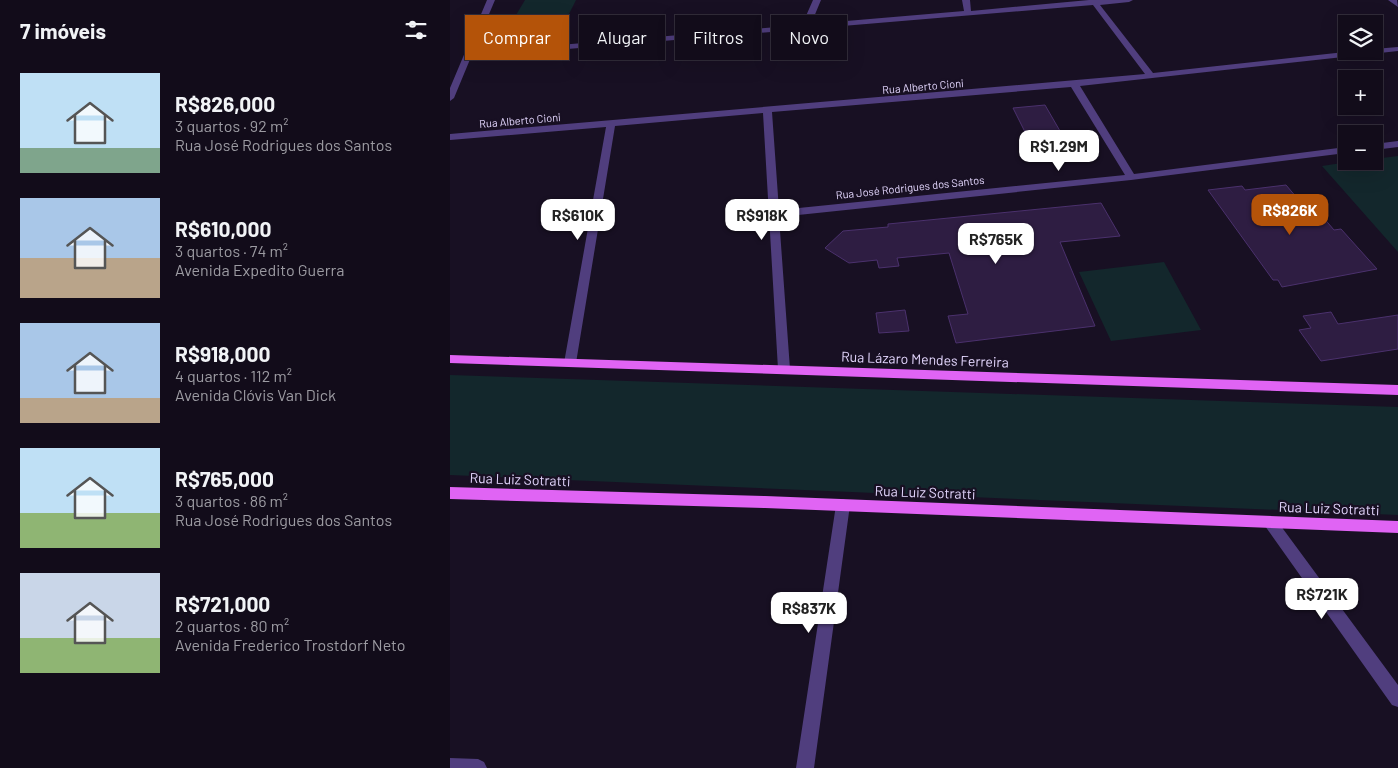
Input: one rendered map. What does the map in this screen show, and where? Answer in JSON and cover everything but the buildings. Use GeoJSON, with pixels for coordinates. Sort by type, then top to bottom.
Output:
{"type":"FeatureCollection","features":[{"type":"Feature","properties":{"kind":"main road","name":"Rua Lázaro Mendes Ferreira"},"geometry":{"type":"LineString","coordinates":[[450,359],[1398,390]]}},
{"type":"Feature","properties":{"kind":"main road","name":"Rua Luiz Sotratti"},"geometry":{"type":"LineString","coordinates":[[450,493],[843,505],[1398,527]]}},
{"type":"Feature","properties":{"kind":"street"},"geometry":{"type":"LineString","coordinates":[[485,15],[491,0]]}},
{"type":"Feature","properties":{"kind":"street"},"geometry":{"type":"LineString","coordinates":[[811,15],[817,0]]}},
{"type":"Feature","properties":{"kind":"street"},"geometry":{"type":"LineString","coordinates":[[966,0],[968,14]]}},
{"type":"Feature","properties":{"kind":"street"},"geometry":{"type":"LineString","coordinates":[[847,24],[1129,0]]}},
{"type":"Feature","properties":{"kind":"street"},"geometry":{"type":"LineString","coordinates":[[1392,0],[1398,5]]}},
{"type":"Feature","properties":{"kind":"street"},"geometry":{"type":"LineString","coordinates":[[1094,2],[1150,75]]}},
{"type":"Feature","properties":{"kind":"street"},"geometry":{"type":"LineString","coordinates":[[569,47],[771,31]]}},
{"type":"Feature","properties":{"kind":"street","name":"Rua Alberto Cioni"},"geometry":{"type":"LineString","coordinates":[[450,137],[1074,84],[1398,49]]}},
{"type":"Feature","properties":{"kind":"street"},"geometry":{"type":"LineString","coordinates":[[450,98],[468,60]]}},
{"type":"Feature","properties":{"kind":"street"},"geometry":{"type":"LineString","coordinates":[[1074,84],[1131,177]]}},
{"type":"Feature","properties":{"kind":"street"},"geometry":{"type":"LineString","coordinates":[[767,111],[784,369]]}},
{"type":"Feature","properties":{"kind":"street"},"geometry":{"type":"LineString","coordinates":[[570,363],[611,123]]}},
{"type":"Feature","properties":{"kind":"street"},"geometry":{"type":"LineString","coordinates":[[1383,146],[1398,144]]}},
{"type":"Feature","properties":{"kind":"street","name":"Rua José Rodrigues dos Santos"},"geometry":{"type":"LineString","coordinates":[[774,214],[1131,177],[1338,151]]}},
{"type":"Feature","properties":{"kind":"street"},"geometry":{"type":"LineString","coordinates":[[805,768],[843,505]]}},
{"type":"Feature","properties":{"kind":"street"},"geometry":{"type":"LineString","coordinates":[[1270,522],[1398,699]]}},
{"type":"Feature","properties":{"kind":"street"},"geometry":{"type":"LineString","coordinates":[[450,767],[478,768]]}},
{"type":"Feature","properties":{"kind":"green space"},"geometry":{"type":"Polygon","coordinates":[[[525,0],[576,0],[569,14],[516,15],[525,0]]]}},
{"type":"Feature","properties":{"kind":"green space"},"geometry":{"type":"Polygon","coordinates":[[[1398,156],[1398,252],[1322,166],[1338,164],[1338,170],[1383,170],[1383,158],[1398,156]]]}},
{"type":"Feature","properties":{"kind":"green space"},"geometry":{"type":"Polygon","coordinates":[[[1164,262],[1201,330],[1111,341],[1079,272],[1164,262]]]}},
{"type":"Feature","properties":{"kind":"green space"},"geometry":{"type":"Polygon","coordinates":[[[450,375],[1398,407],[1398,515],[450,475],[450,375]]]}}]}
